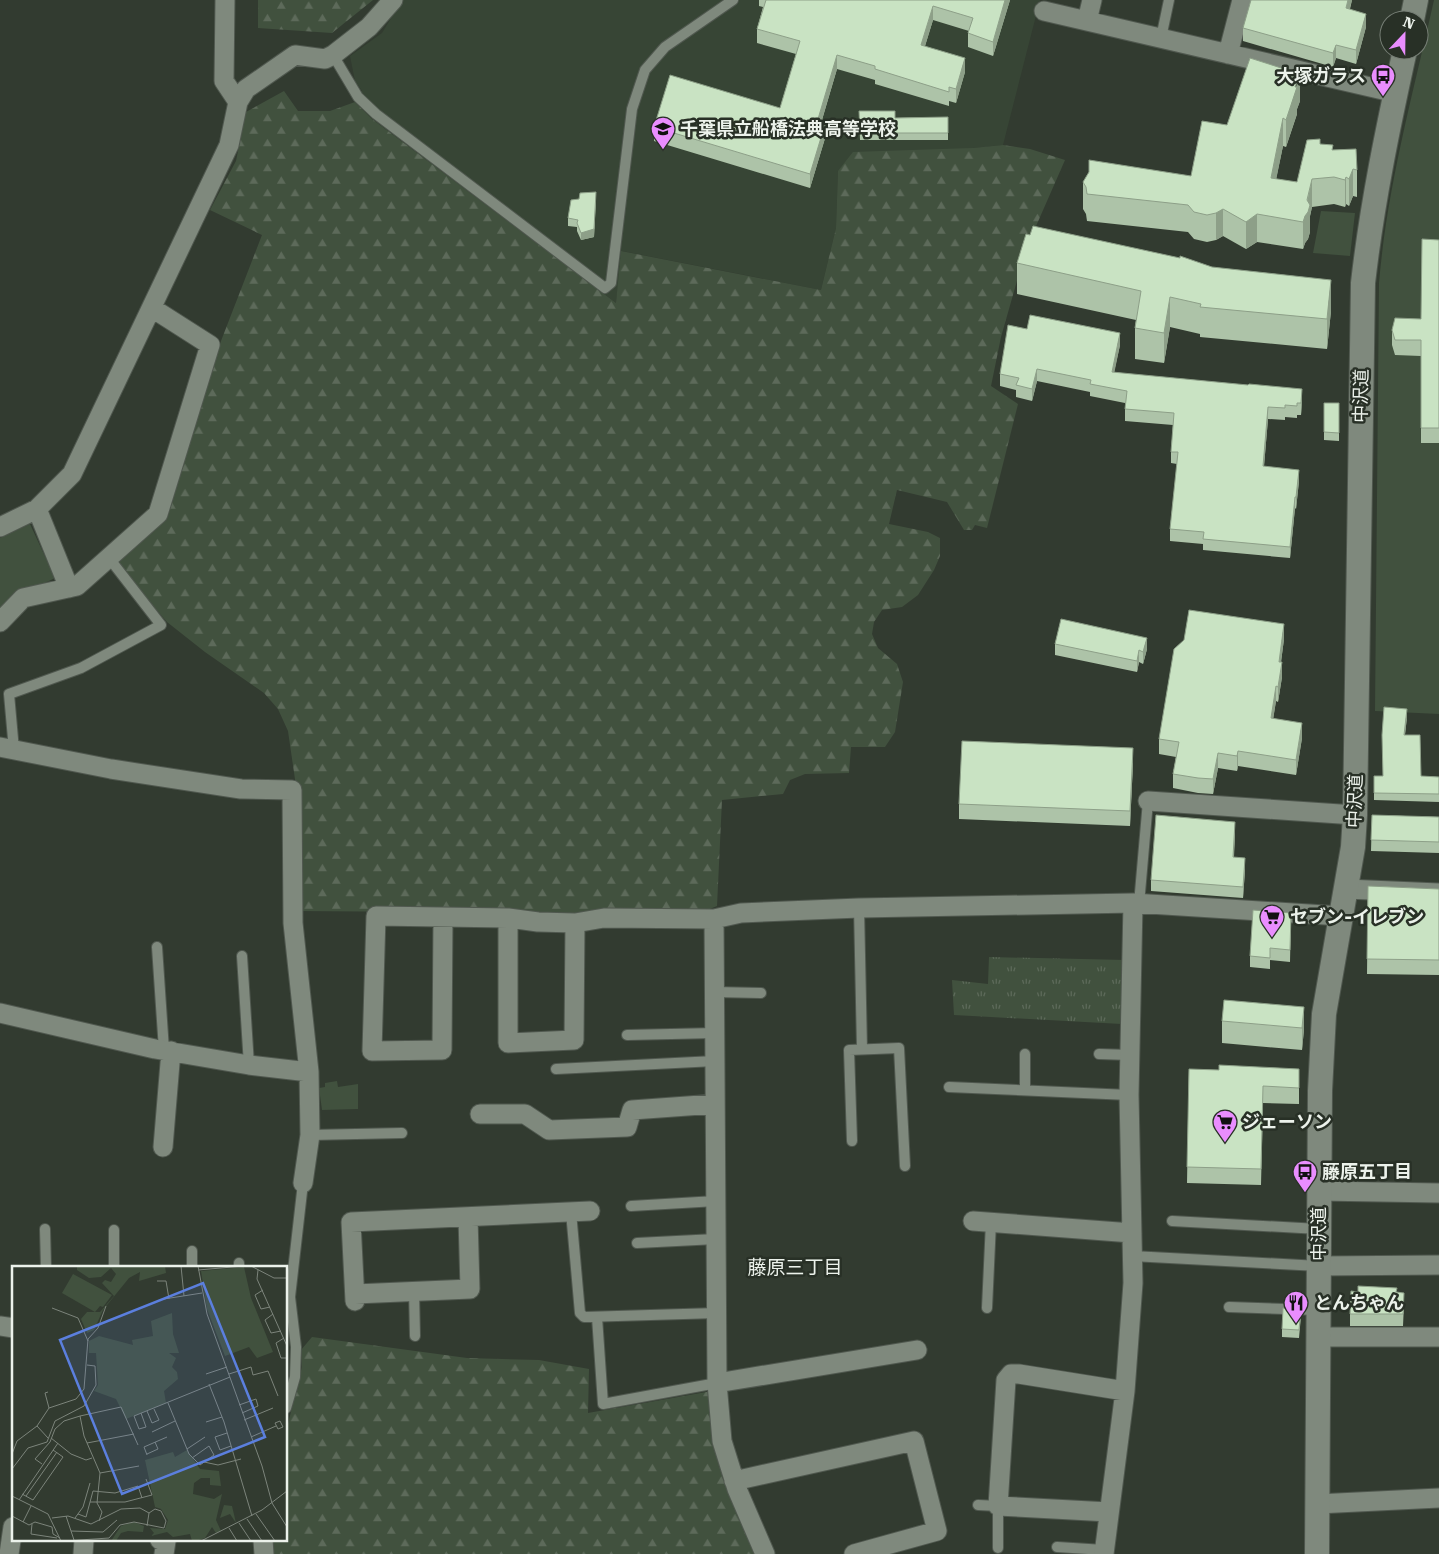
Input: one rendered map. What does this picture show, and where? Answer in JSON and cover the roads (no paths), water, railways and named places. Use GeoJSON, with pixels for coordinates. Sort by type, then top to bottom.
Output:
{"type":"FeatureCollection","features":[{"type":"Feature","properties":{"kind":"street"},"geometry":{"type":"LineString","coordinates":[[225,0],[224,81],[238,102]]}},
{"type":"Feature","properties":{"kind":"street"},"geometry":{"type":"LineString","coordinates":[[0,528],[37,509],[72,474],[229,145],[238,102],[246,88],[295,55],[324,59],[333,55],[370,26],[393,0]]}},
{"type":"Feature","properties":{"kind":"street"},"geometry":{"type":"LineString","coordinates":[[1087,21],[1092,0]]}},
{"type":"Feature","properties":{"kind":"street"},"geometry":{"type":"LineString","coordinates":[[1228,54],[1242,0]]}},
{"type":"Feature","properties":{"kind":"street"},"geometry":{"type":"LineString","coordinates":[[1044,11],[1396,93]]}},
{"type":"Feature","properties":{"kind":"street","name":"中沢道"},"geometry":{"type":"LineString","coordinates":[[1317,1554],[1320,1091],[1324,1014],[1353,847],[1355,815],[1363,283],[1368,237],[1380,165],[1403,60]]}},
{"type":"Feature","properties":{"kind":"street"},"geometry":{"type":"LineString","coordinates":[[0,622],[23,598],[77,586],[158,514],[210,345],[152,308]]}},
{"type":"Feature","properties":{"kind":"street"},"geometry":{"type":"LineString","coordinates":[[37,509],[68,588]]}},
{"type":"Feature","properties":{"kind":"street"},"geometry":{"type":"LineString","coordinates":[[7,749],[111,769],[241,789],[292,790],[293,923],[309,1072],[310,1135],[303,1183]]}},
{"type":"Feature","properties":{"kind":"street"},"geometry":{"type":"LineString","coordinates":[[1148,801],[1355,815]]}},
{"type":"Feature","properties":{"kind":"street"},"geometry":{"type":"LineString","coordinates":[[1346,888],[1439,893]]}},
{"type":"Feature","properties":{"kind":"street"},"geometry":{"type":"LineString","coordinates":[[1104,1552],[1125,1391],[1132,1283],[1130,1055],[1136,904]]}},
{"type":"Feature","properties":{"kind":"street"},"geometry":{"type":"LineString","coordinates":[[443,918],[442,1050],[372,1051],[375,916],[508,918],[538,922],[575,923],[604,918],[714,919],[741,913],[859,908],[1136,904],[1342,916]]}},
{"type":"Feature","properties":{"kind":"street"},"geometry":{"type":"LineString","coordinates":[[508,918],[508,1043],[574,1040],[575,923]]}},
{"type":"Feature","properties":{"kind":"street"},"geometry":{"type":"LineString","coordinates":[[714,919],[717,1383],[722,1441],[734,1481],[765,1554]]}},
{"type":"Feature","properties":{"kind":"street"},"geometry":{"type":"LineString","coordinates":[[0,1013],[167,1051],[249,1065],[309,1072]]}},
{"type":"Feature","properties":{"kind":"street"},"geometry":{"type":"LineString","coordinates":[[162,1147],[167,1051]]}},
{"type":"Feature","properties":{"kind":"street"},"geometry":{"type":"LineString","coordinates":[[480,1114],[525,1114],[549,1130],[627,1127],[632,1110],[715,1104]]}},
{"type":"Feature","properties":{"kind":"street"},"geometry":{"type":"LineString","coordinates":[[1319,1191],[1439,1193]]}},
{"type":"Feature","properties":{"kind":"street"},"geometry":{"type":"LineString","coordinates":[[468,1216],[470,1288],[414,1291],[355,1298],[351,1222],[468,1216],[580,1211]]}},
{"type":"Feature","properties":{"kind":"street"},"geometry":{"type":"LineString","coordinates":[[982,1221],[1132,1233]]}},
{"type":"Feature","properties":{"kind":"street"},"geometry":{"type":"LineString","coordinates":[[1320,1266],[1439,1265]]}},
{"type":"Feature","properties":{"kind":"street"},"geometry":{"type":"LineString","coordinates":[[1318,1337],[1439,1337]]}},
{"type":"Feature","properties":{"kind":"street"},"geometry":{"type":"LineString","coordinates":[[717,1383],[917,1350]]}},
{"type":"Feature","properties":{"kind":"street"},"geometry":{"type":"LineString","coordinates":[[1109,1512],[998,1506],[1006,1380],[1011,1374],[1019,1374],[1125,1391]]}},
{"type":"Feature","properties":{"kind":"street"},"geometry":{"type":"LineString","coordinates":[[734,1481],[914,1441],[937,1531],[854,1554]]}},
{"type":"Feature","properties":{"kind":"street"},"geometry":{"type":"LineString","coordinates":[[1317,1504],[1439,1498]]}},
{"type":"Feature","properties":{"kind":"street"},"geometry":{"type":"LineString","coordinates":[[9,1526],[9,1554]]}},
{"type":"Feature","properties":{"kind":"lane"},"geometry":{"type":"LineString","coordinates":[[333,55],[358,97],[376,114],[605,288],[611,283],[632,109],[645,70],[664,47],[734,0]]}},
{"type":"Feature","properties":{"kind":"lane"},"geometry":{"type":"LineString","coordinates":[[1161,38],[1169,0]]}},
{"type":"Feature","properties":{"kind":"lane"},"geometry":{"type":"LineString","coordinates":[[7,749],[9,694],[81,668],[161,625],[109,558]]}},
{"type":"Feature","properties":{"kind":"lane"},"geometry":{"type":"LineString","coordinates":[[1136,904],[1148,801]]}},
{"type":"Feature","properties":{"kind":"lane"},"geometry":{"type":"LineString","coordinates":[[859,908],[862,1049]]}},
{"type":"Feature","properties":{"kind":"lane"},"geometry":{"type":"LineString","coordinates":[[157,947],[167,1051]]}},
{"type":"Feature","properties":{"kind":"lane"},"geometry":{"type":"LineString","coordinates":[[242,956],[249,1065]]}},
{"type":"Feature","properties":{"kind":"lane"},"geometry":{"type":"LineString","coordinates":[[714,992],[761,993]]}},
{"type":"Feature","properties":{"kind":"lane"},"geometry":{"type":"LineString","coordinates":[[627,1035],[715,1033]]}},
{"type":"Feature","properties":{"kind":"lane"},"geometry":{"type":"LineString","coordinates":[[852,1141],[849,1050],[899,1048],[905,1166]]}},
{"type":"Feature","properties":{"kind":"lane"},"geometry":{"type":"LineString","coordinates":[[1025,1054],[1025,1090]]}},
{"type":"Feature","properties":{"kind":"lane"},"geometry":{"type":"LineString","coordinates":[[1099,1054],[1130,1055]]}},
{"type":"Feature","properties":{"kind":"lane"},"geometry":{"type":"LineString","coordinates":[[556,1068],[715,1061]]}},
{"type":"Feature","properties":{"kind":"lane"},"geometry":{"type":"LineString","coordinates":[[948,1087],[1130,1095]]}},
{"type":"Feature","properties":{"kind":"lane"},"geometry":{"type":"LineString","coordinates":[[310,1135],[402,1133]]}},
{"type":"Feature","properties":{"kind":"lane"},"geometry":{"type":"LineString","coordinates":[[288,1390],[296,1347],[290,1298],[303,1183]]}},
{"type":"Feature","properties":{"kind":"lane"},"geometry":{"type":"LineString","coordinates":[[631,1206],[716,1201]]}},
{"type":"Feature","properties":{"kind":"lane"},"geometry":{"type":"LineString","coordinates":[[580,1211],[580,1313],[584,1317],[717,1313]]}},
{"type":"Feature","properties":{"kind":"lane"},"geometry":{"type":"LineString","coordinates":[[982,1221],[987,1308]]}},
{"type":"Feature","properties":{"kind":"lane"},"geometry":{"type":"LineString","coordinates":[[1172,1221],[1319,1229]]}},
{"type":"Feature","properties":{"kind":"lane"},"geometry":{"type":"LineString","coordinates":[[45,1230],[46,1266]]}},
{"type":"Feature","properties":{"kind":"lane"},"geometry":{"type":"LineString","coordinates":[[114,1230],[114,1266]]}},
{"type":"Feature","properties":{"kind":"lane"},"geometry":{"type":"LineString","coordinates":[[637,1243],[716,1239]]}},
{"type":"Feature","properties":{"kind":"lane"},"geometry":{"type":"LineString","coordinates":[[192,1250],[192,1266]]}},
{"type":"Feature","properties":{"kind":"lane"},"geometry":{"type":"LineString","coordinates":[[1132,1256],[1320,1266]]}},
{"type":"Feature","properties":{"kind":"lane"},"geometry":{"type":"LineString","coordinates":[[414,1291],[414,1336]]}},
{"type":"Feature","properties":{"kind":"lane"},"geometry":{"type":"LineString","coordinates":[[1229,1307],[1319,1310]]}},
{"type":"Feature","properties":{"kind":"lane"},"geometry":{"type":"LineString","coordinates":[[597,1318],[603,1404],[717,1383]]}},
{"type":"Feature","properties":{"kind":"lane"},"geometry":{"type":"LineString","coordinates":[[978,1505],[998,1506],[998,1548]]}},
{"type":"Feature","properties":{"kind":"lane"},"geometry":{"type":"LineString","coordinates":[[1057,1547],[1104,1552]]}},
{"type":"Feature","properties":{"kind":"place","name":"大塚ガラス"},"geometry":{"type":"Point","coordinates":[1383,97]}},
{"type":"Feature","properties":{"kind":"place","name":"千葉県立船橋法典高等学校"},"geometry":{"type":"Point","coordinates":[663,150]}},
{"type":"Feature","properties":{"kind":"place","name":"セブン-イレブン"},"geometry":{"type":"Point","coordinates":[1272,938]}},
{"type":"Feature","properties":{"kind":"place","name":"ジェーソン"},"geometry":{"type":"Point","coordinates":[1225,1143]}},
{"type":"Feature","properties":{"kind":"place","name":"藤原五丁目"},"geometry":{"type":"Point","coordinates":[1305,1193]}},
{"type":"Feature","properties":{"kind":"place","name":"とんちゃん"},"geometry":{"type":"Point","coordinates":[1296,1324]}},
{"type":"Feature","properties":{"kind":"district","name":"藤原三丁目"},"geometry":{"type":"Point","coordinates":[795,1267]}}]}
